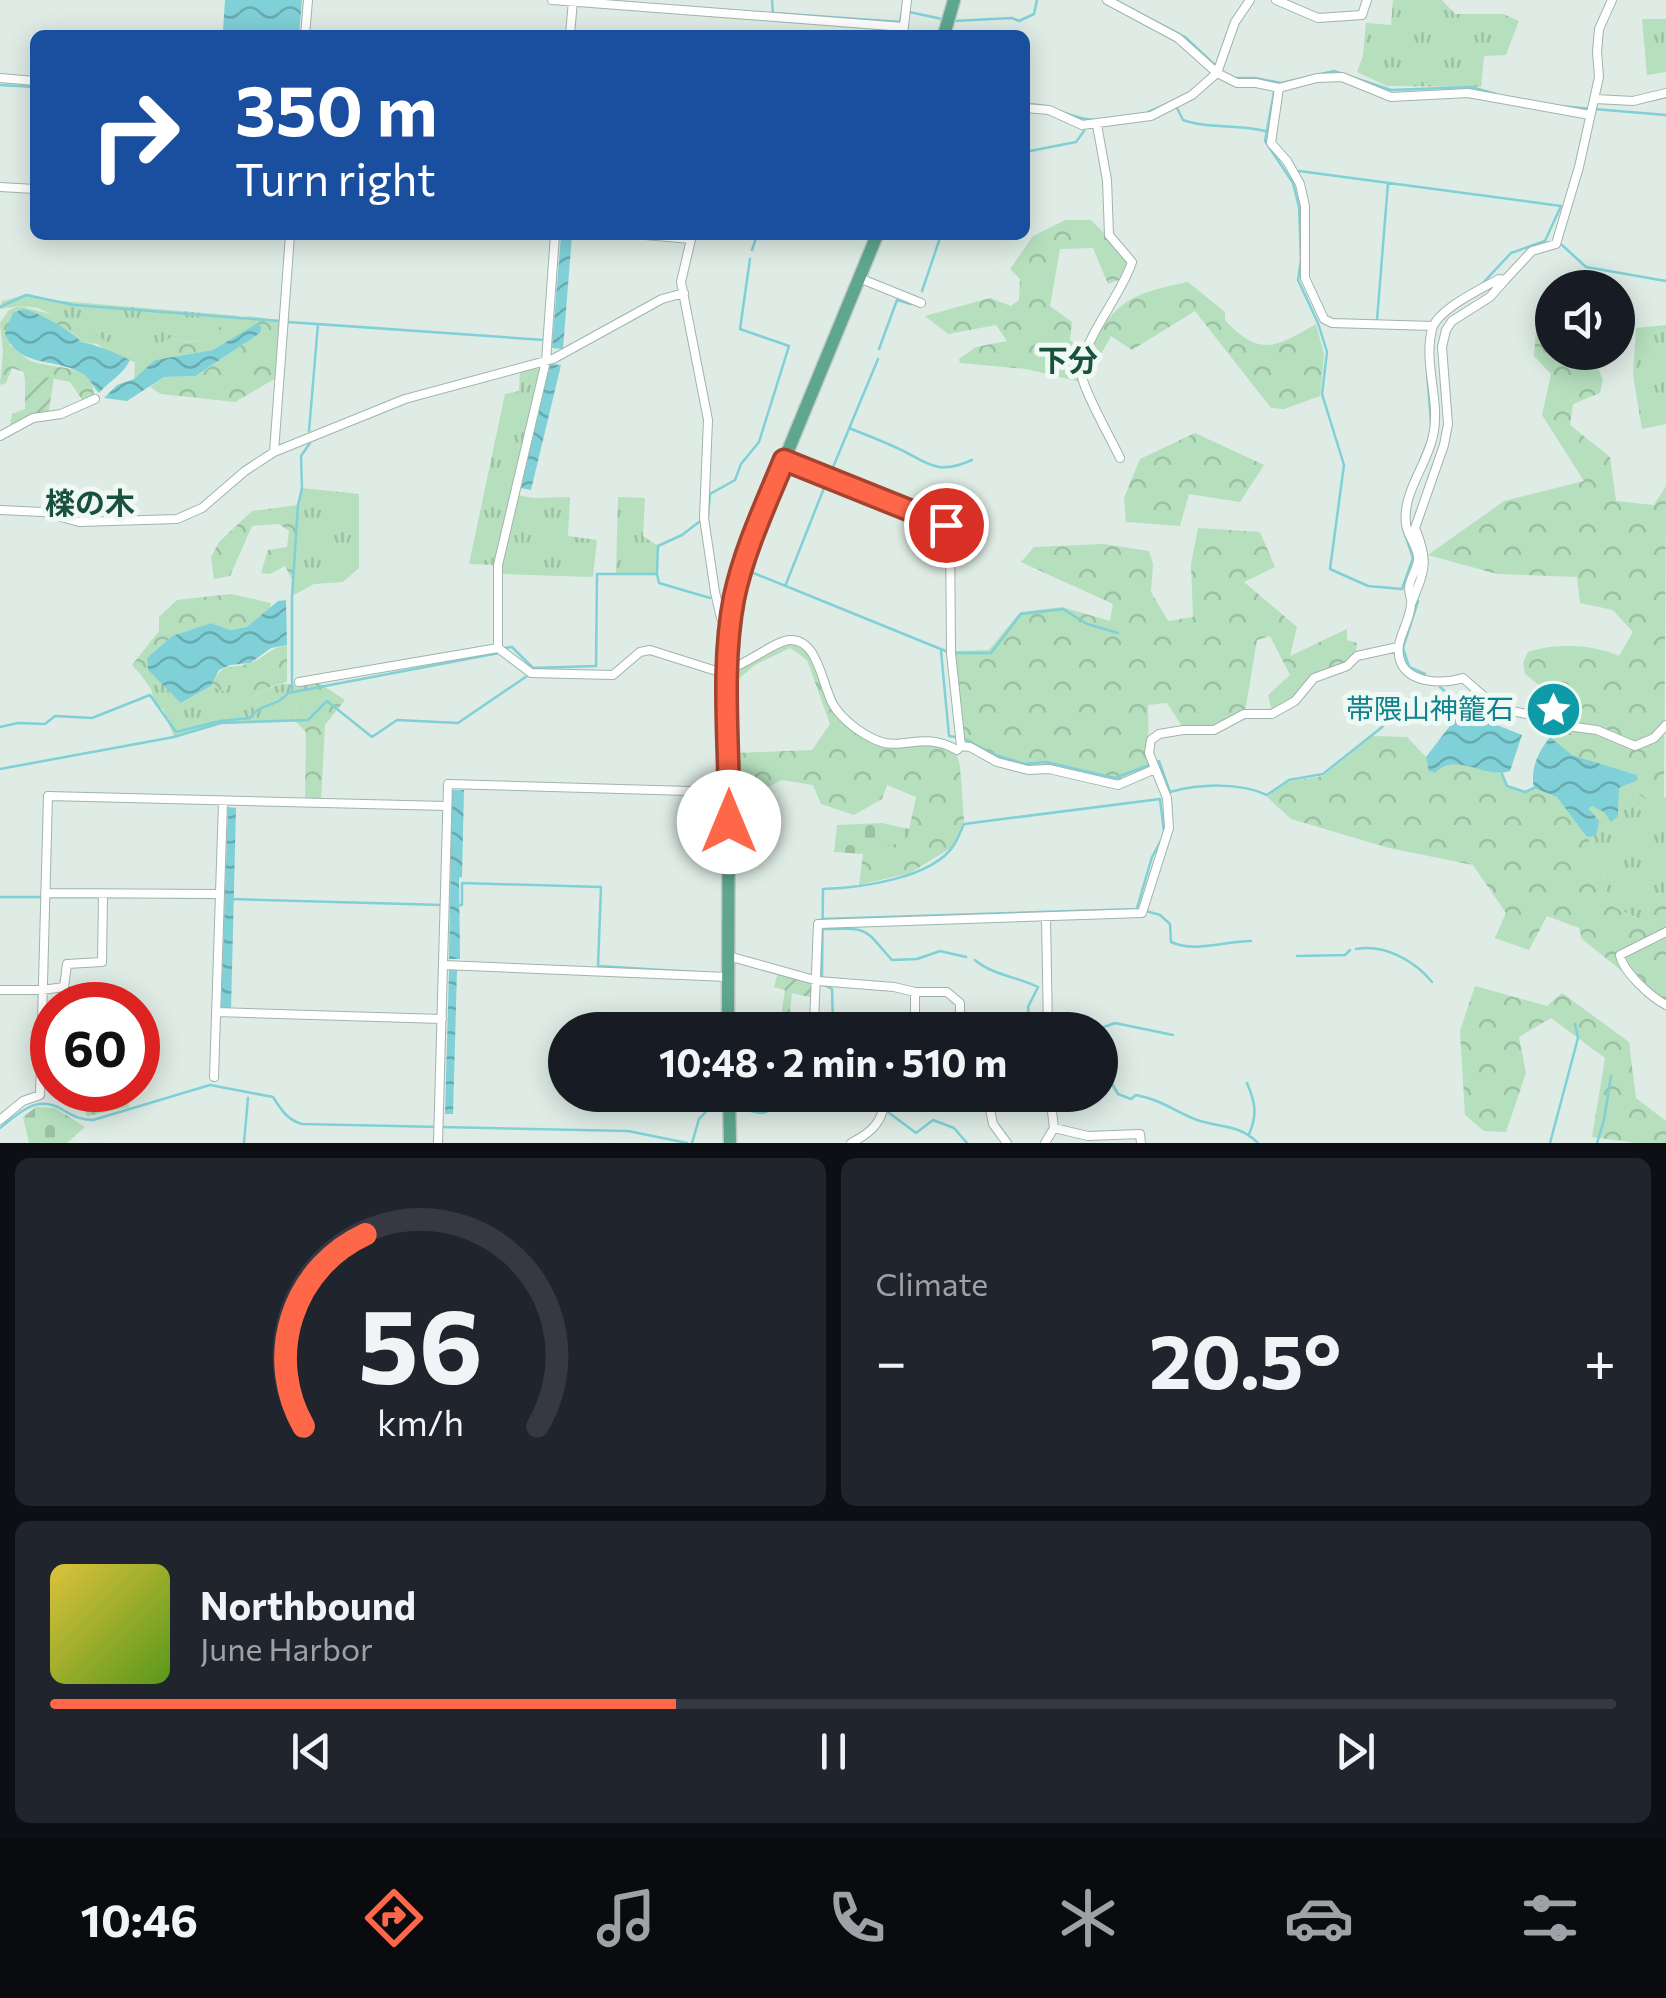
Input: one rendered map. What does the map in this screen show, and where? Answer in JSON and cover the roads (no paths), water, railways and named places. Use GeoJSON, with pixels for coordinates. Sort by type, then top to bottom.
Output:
{"type":"FeatureCollection","features":[{"type":"Feature","properties":{"kind":"main road"},"geometry":{"type":"LineString","coordinates":[[945,30],[954,0]]}},
{"type":"Feature","properties":{"kind":"main road"},"geometry":{"type":"LineString","coordinates":[[728,1012],[729,672],[734,598],[748,551],[875,240]]}},
{"type":"Feature","properties":{"kind":"main road"},"geometry":{"type":"LineString","coordinates":[[729,1112],[730,1143]]}},
{"type":"Feature","properties":{"kind":"street"},"geometry":{"type":"LineString","coordinates":[[305,30],[308,0]]}},
{"type":"Feature","properties":{"kind":"street"},"geometry":{"type":"LineString","coordinates":[[552,0],[892,30]]}},
{"type":"Feature","properties":{"kind":"street"},"geometry":{"type":"LineString","coordinates":[[1109,0],[1178,38],[1238,82],[1279,88],[1342,76],[1391,97],[1468,93],[1592,108],[1666,94]]}},
{"type":"Feature","properties":{"kind":"street"},"geometry":{"type":"LineString","coordinates":[[1030,108],[1049,110],[1082,125],[1151,116],[1192,95],[1218,69],[1236,22],[1250,0]]}},
{"type":"Feature","properties":{"kind":"street"},"geometry":{"type":"LineString","coordinates":[[1276,0],[1318,18],[1362,15],[1367,0]]}},
{"type":"Feature","properties":{"kind":"street"},"geometry":{"type":"LineString","coordinates":[[1612,0],[1600,29],[1596,52],[1600,66],[1580,167],[1556,244],[1532,251],[1490,296],[1452,321],[1446,330],[1442,347],[1448,424],[1415,528],[1426,554],[1426,566],[1398,646],[1399,660],[1406,672],[1427,681],[1463,678],[1498,708],[1597,730],[1636,746],[1654,738],[1666,725]]}},
{"type":"Feature","properties":{"kind":"street"},"geometry":{"type":"LineString","coordinates":[[571,30],[577,2]]}},
{"type":"Feature","properties":{"kind":"street"},"geometry":{"type":"LineString","coordinates":[[0,78],[30,81]]}},
{"type":"Feature","properties":{"kind":"street"},"geometry":{"type":"LineString","coordinates":[[1279,88],[1271,143],[1300,184],[1305,206],[1305,278],[1324,319],[1332,323],[1432,326]]}},
{"type":"Feature","properties":{"kind":"street"},"geometry":{"type":"LineString","coordinates":[[1097,125],[1108,180],[1108,234],[1132,262],[1080,369],[1083,385],[1120,458]]}},
{"type":"Feature","properties":{"kind":"street"},"geometry":{"type":"LineString","coordinates":[[0,187],[30,189]]}},
{"type":"Feature","properties":{"kind":"street"},"geometry":{"type":"LineString","coordinates":[[274,452],[290,240]]}},
{"type":"Feature","properties":{"kind":"street"},"geometry":{"type":"LineString","coordinates":[[555,240],[553,358],[498,565],[502,650],[530,673],[613,675],[640,652],[650,650],[729,672],[748,664],[778,642],[804,642],[834,705],[847,721],[878,741],[942,741],[957,750],[970,747],[997,762],[1028,770],[1050,769],[1118,785],[1155,769]]}},
{"type":"Feature","properties":{"kind":"street"},"geometry":{"type":"LineString","coordinates":[[690,240],[681,282],[708,420],[704,518],[715,592],[722,618],[730,628]]}},
{"type":"Feature","properties":{"kind":"street"},"geometry":{"type":"LineString","coordinates":[[859,278],[921,303]]}},
{"type":"Feature","properties":{"kind":"street"},"geometry":{"type":"LineString","coordinates":[[1412,604],[1408,588],[1418,557],[1406,524],[1408,500],[1433,439],[1432,326],[1468,297],[1499,279],[1504,280]]}},
{"type":"Feature","properties":{"kind":"street"},"geometry":{"type":"LineString","coordinates":[[0,510],[43,512],[79,522],[177,519],[202,508],[274,452],[405,399],[553,358],[662,299],[684,293]]}},
{"type":"Feature","properties":{"kind":"street"},"geometry":{"type":"LineString","coordinates":[[0,436],[33,418],[48,418],[94,398]]}},
{"type":"Feature","properties":{"kind":"street"},"geometry":{"type":"LineString","coordinates":[[784,460],[946,525],[950,530],[951,653],[961,746]]}},
{"type":"Feature","properties":{"kind":"street"},"geometry":{"type":"LineString","coordinates":[[815,1012],[821,924],[1046,918],[1142,910],[1169,828],[1167,798],[1149,753],[1152,740],[1159,734],[1214,730],[1244,714],[1272,714],[1295,701],[1314,678],[1348,666],[1357,656],[1398,646]]}},
{"type":"Feature","properties":{"kind":"street"},"geometry":{"type":"LineString","coordinates":[[299,682],[502,650]]}},
{"type":"Feature","properties":{"kind":"street"},"geometry":{"type":"LineString","coordinates":[[438,1143],[448,784],[729,789]]}},
{"type":"Feature","properties":{"kind":"street"},"geometry":{"type":"LineString","coordinates":[[42,982],[48,796],[446,806]]}},
{"type":"Feature","properties":{"kind":"street"},"geometry":{"type":"LineString","coordinates":[[214,1077],[224,802]]}},
{"type":"Feature","properties":{"kind":"street"},"geometry":{"type":"LineString","coordinates":[[45,898],[219,898]]}},
{"type":"Feature","properties":{"kind":"street"},"geometry":{"type":"LineString","coordinates":[[65,982],[67,964],[102,962],[103,898]]}},
{"type":"Feature","properties":{"kind":"street"},"geometry":{"type":"LineString","coordinates":[[1046,918],[1048,1012]]}},
{"type":"Feature","properties":{"kind":"street"},"geometry":{"type":"LineString","coordinates":[[1666,932],[1620,955],[1622,966],[1652,999],[1666,1004]]}},
{"type":"Feature","properties":{"kind":"street"},"geometry":{"type":"LineString","coordinates":[[728,956],[818,978],[915,992],[947,992],[960,1002],[960,1012]]}},
{"type":"Feature","properties":{"kind":"street"},"geometry":{"type":"LineString","coordinates":[[444,965],[728,976]]}},
{"type":"Feature","properties":{"kind":"street"},"geometry":{"type":"LineString","coordinates":[[0,990],[30,990]]}},
{"type":"Feature","properties":{"kind":"street"},"geometry":{"type":"LineString","coordinates":[[915,992],[915,1012]]}},
{"type":"Feature","properties":{"kind":"street"},"geometry":{"type":"LineString","coordinates":[[216,1012],[442,1020]]}},
{"type":"Feature","properties":{"kind":"street"},"geometry":{"type":"LineString","coordinates":[[0,1120],[30,1098]]}},
{"type":"Feature","properties":{"kind":"street"},"geometry":{"type":"LineString","coordinates":[[851,1143],[872,1133],[881,1112]]}},
{"type":"Feature","properties":{"kind":"street"},"geometry":{"type":"LineString","coordinates":[[991,1112],[993,1124],[1006,1143]]}},
{"type":"Feature","properties":{"kind":"street"},"geometry":{"type":"LineString","coordinates":[[1045,1143],[1054,1128],[1052,1112]]}},
{"type":"Feature","properties":{"kind":"street"},"geometry":{"type":"LineString","coordinates":[[1054,1128],[1088,1136],[1140,1134],[1141,1143]]}},
{"type":"Feature","properties":{"kind":"water"},"geometry":{"type":"Polygon","coordinates":[[[225,0],[302,0],[299,30],[223,30],[225,0]]]}},
{"type":"Feature","properties":{"kind":"water"},"geometry":{"type":"Polygon","coordinates":[[[561,240],[572,240],[563,349],[552,348],[561,240]]]}},
{"type":"Feature","properties":{"kind":"water"},"geometry":{"type":"Polygon","coordinates":[[[23,309],[54,322],[81,342],[130,360],[99,393],[83,374],[28,357],[11,344],[5,333],[13,313],[23,309]]]}},
{"type":"Feature","properties":{"kind":"water"},"geometry":{"type":"Polygon","coordinates":[[[256,324],[261,326],[260,333],[196,376],[164,377],[127,401],[104,398],[155,360],[213,350],[256,324]]]}},
{"type":"Feature","properties":{"kind":"water"},"geometry":{"type":"Polygon","coordinates":[[[550,364],[561,365],[531,490],[521,488],[550,364]]]}},
{"type":"Feature","properties":{"kind":"water"},"geometry":{"type":"Polygon","coordinates":[[[286,600],[287,645],[271,648],[250,663],[219,670],[211,686],[181,703],[148,670],[147,658],[172,636],[211,623],[230,630],[247,627],[278,601],[286,600]]]}},
{"type":"Feature","properties":{"kind":"water"},"geometry":{"type":"Polygon","coordinates":[[[1469,701],[1492,723],[1522,735],[1510,771],[1453,765],[1435,773],[1429,771],[1426,757],[1469,701]]]}},
{"type":"Feature","properties":{"kind":"water"},"geometry":{"type":"Polygon","coordinates":[[[1550,737],[1572,755],[1637,775],[1638,780],[1619,788],[1618,816],[1611,822],[1604,812],[1592,806],[1589,809],[1599,821],[1596,836],[1587,837],[1557,797],[1534,788],[1536,761],[1550,737]]]}},
{"type":"Feature","properties":{"kind":"water"},"geometry":{"type":"Polygon","coordinates":[[[452,790],[464,790],[460,959],[449,959],[452,790]]]}},
{"type":"Feature","properties":{"kind":"water"},"geometry":{"type":"Polygon","coordinates":[[[228,807],[236,808],[231,1010],[221,1010],[228,807]]]}},
{"type":"Feature","properties":{"kind":"water"},"geometry":{"type":"Polygon","coordinates":[[[449,970],[457,970],[453,1114],[445,1114],[449,970]]]}},
{"type":"Feature","properties":{"kind":"waterway"},"geometry":{"type":"LineString","coordinates":[[772,0],[773,13],[900,22],[902,11]]}},
{"type":"Feature","properties":{"kind":"waterway"},"geometry":{"type":"LineString","coordinates":[[954,21],[1019,21],[1034,14],[1037,0]]}},
{"type":"Feature","properties":{"kind":"waterway"},"geometry":{"type":"LineString","coordinates":[[1115,0],[1185,37],[1217,67]]}},
{"type":"Feature","properties":{"kind":"waterway"},"geometry":{"type":"LineString","coordinates":[[909,12],[942,19]]}},
{"type":"Feature","properties":{"kind":"waterway"},"geometry":{"type":"LineString","coordinates":[[1236,78],[1281,83],[1334,71],[1391,90],[1471,87],[1496,94]]}},
{"type":"Feature","properties":{"kind":"waterway"},"geometry":{"type":"LineString","coordinates":[[0,85],[30,87]]}},
{"type":"Feature","properties":{"kind":"waterway"},"geometry":{"type":"LineString","coordinates":[[1274,92],[1265,141],[1293,183],[1299,207],[1298,280],[1327,352],[1322,394],[1344,465],[1330,569],[1368,586],[1402,589],[1413,558],[1404,531]]}},
{"type":"Feature","properties":{"kind":"waterway"},"geometry":{"type":"LineString","coordinates":[[1509,97],[1531,101]]}},
{"type":"Feature","properties":{"kind":"waterway"},"geometry":{"type":"LineString","coordinates":[[1148,112],[1172,102]]}},
{"type":"Feature","properties":{"kind":"waterway"},"geometry":{"type":"LineString","coordinates":[[1030,105],[1096,120]]}},
{"type":"Feature","properties":{"kind":"waterway"},"geometry":{"type":"LineString","coordinates":[[1558,106],[1666,115]]}},
{"type":"Feature","properties":{"kind":"waterway"},"geometry":{"type":"LineString","coordinates":[[1177,108],[1183,120],[1193,123],[1265,131]]}},
{"type":"Feature","properties":{"kind":"waterway"},"geometry":{"type":"LineString","coordinates":[[1030,151],[1076,142],[1084,131]]}},
{"type":"Feature","properties":{"kind":"waterway"},"geometry":{"type":"LineString","coordinates":[[1299,171],[1561,206],[1545,241],[1511,253],[1482,284]]}},
{"type":"Feature","properties":{"kind":"waterway"},"geometry":{"type":"LineString","coordinates":[[1377,320],[1388,183]]}},
{"type":"Feature","properties":{"kind":"waterway"},"geometry":{"type":"LineString","coordinates":[[752,250],[755,240]]}},
{"type":"Feature","properties":{"kind":"waterway"},"geometry":{"type":"LineString","coordinates":[[922,291],[939,240]]}},
{"type":"Feature","properties":{"kind":"waterway"},"geometry":{"type":"LineString","coordinates":[[1562,245],[1586,267],[1666,281]]}},
{"type":"Feature","properties":{"kind":"waterway"},"geometry":{"type":"LineString","coordinates":[[708,517],[710,494],[735,480],[741,464],[759,442],[789,346],[740,329],[750,259]]}},
{"type":"Feature","properties":{"kind":"waterway"},"geometry":{"type":"LineString","coordinates":[[0,307],[26,295],[74,305],[280,321]]}},
{"type":"Feature","properties":{"kind":"waterway"},"geometry":{"type":"LineString","coordinates":[[879,349],[897,300],[911,304]]}},
{"type":"Feature","properties":{"kind":"waterway"},"geometry":{"type":"LineString","coordinates":[[287,322],[318,324],[544,340],[287,322]]}},
{"type":"Feature","properties":{"kind":"waterway"},"geometry":{"type":"LineString","coordinates":[[309,431],[318,324]]}},
{"type":"Feature","properties":{"kind":"waterway"},"geometry":{"type":"LineString","coordinates":[[831,472],[878,359]]}},
{"type":"Feature","properties":{"kind":"waterway"},"geometry":{"type":"LineString","coordinates":[[1427,371],[1431,423]]}},
{"type":"Feature","properties":{"kind":"waterway"},"geometry":{"type":"LineString","coordinates":[[849,428],[931,465],[948,467],[972,460]]}},
{"type":"Feature","properties":{"kind":"waterway"},"geometry":{"type":"LineString","coordinates":[[1420,461],[1428,441]]}},
{"type":"Feature","properties":{"kind":"waterway"},"geometry":{"type":"LineString","coordinates":[[292,691],[292,596],[302,488],[301,456],[310,443]]}},
{"type":"Feature","properties":{"kind":"waterway"},"geometry":{"type":"LineString","coordinates":[[786,584],[824,488]]}},
{"type":"Feature","properties":{"kind":"waterway"},"geometry":{"type":"LineString","coordinates":[[657,572],[658,546],[699,522]]}},
{"type":"Feature","properties":{"kind":"waterway"},"geometry":{"type":"LineString","coordinates":[[751,572],[948,652]]}},
{"type":"Feature","properties":{"kind":"waterway"},"geometry":{"type":"LineString","coordinates":[[505,648],[512,647],[533,668],[596,666],[597,574],[657,574],[659,583],[710,598]]}},
{"type":"Feature","properties":{"kind":"waterway"},"geometry":{"type":"LineString","coordinates":[[1418,601],[1403,648],[1409,667],[1425,674]]}},
{"type":"Feature","properties":{"kind":"waterway"},"geometry":{"type":"LineString","coordinates":[[956,653],[991,653],[1021,614],[1063,609],[1087,624],[1118,633]]}},
{"type":"Feature","properties":{"kind":"waterway"},"geometry":{"type":"LineString","coordinates":[[941,651],[949,736],[956,737]]}},
{"type":"Feature","properties":{"kind":"waterway"},"geometry":{"type":"LineString","coordinates":[[0,727],[45,724],[55,716],[92,718],[150,695],[176,732],[250,718],[288,693],[499,653]]}},
{"type":"Feature","properties":{"kind":"waterway"},"geometry":{"type":"LineString","coordinates":[[0,769],[174,737],[221,723],[308,720],[327,701],[372,737],[397,720],[458,723],[527,676]]}},
{"type":"Feature","properties":{"kind":"waterway"},"geometry":{"type":"LineString","coordinates":[[1440,687],[1464,707]]}},
{"type":"Feature","properties":{"kind":"waterway"},"geometry":{"type":"LineString","coordinates":[[1155,763],[1159,761],[1170,792],[1219,786],[1267,795],[1289,780],[1323,774],[1381,728],[1413,695]]}},
{"type":"Feature","properties":{"kind":"waterway"},"geometry":{"type":"LineString","coordinates":[[965,739],[995,755],[1025,764],[1046,762],[1115,778],[1149,765]]}},
{"type":"Feature","properties":{"kind":"waterway"},"geometry":{"type":"LineString","coordinates":[[1502,774],[1507,786],[1525,792],[1534,788]]}},
{"type":"Feature","properties":{"kind":"waterway"},"geometry":{"type":"LineString","coordinates":[[822,978],[823,889],[874,884],[912,874],[943,857],[964,824],[1160,799],[1164,832]]}},
{"type":"Feature","properties":{"kind":"waterway"},"geometry":{"type":"LineString","coordinates":[[1137,908],[1152,857],[1162,839]]}},
{"type":"Feature","properties":{"kind":"waterway"},"geometry":{"type":"LineString","coordinates":[[456,905],[462,905],[462,883],[601,887],[598,966],[695,972]]}},
{"type":"Feature","properties":{"kind":"waterway"},"geometry":{"type":"LineString","coordinates":[[0,897],[98,897]]}},
{"type":"Feature","properties":{"kind":"waterway"},"geometry":{"type":"LineString","coordinates":[[106,897],[138,897]]}},
{"type":"Feature","properties":{"kind":"waterway"},"geometry":{"type":"LineString","coordinates":[[161,897],[218,898]]}},
{"type":"Feature","properties":{"kind":"waterway"},"geometry":{"type":"LineString","coordinates":[[231,899],[443,905]]}},
{"type":"Feature","properties":{"kind":"waterway"},"geometry":{"type":"LineString","coordinates":[[822,919],[1138,909]]}},
{"type":"Feature","properties":{"kind":"waterway"},"geometry":{"type":"LineString","coordinates":[[1146,911],[1160,915],[1170,924],[1171,942],[1180,945],[1200,947],[1251,941]]}},
{"type":"Feature","properties":{"kind":"waterway"},"geometry":{"type":"LineString","coordinates":[[825,929],[865,932],[892,960],[917,959],[940,951],[966,957]]}},
{"type":"Feature","properties":{"kind":"waterway"},"geometry":{"type":"LineString","coordinates":[[1356,949],[1398,955],[1432,982]]}},
{"type":"Feature","properties":{"kind":"waterway"},"geometry":{"type":"LineString","coordinates":[[1297,956],[1345,955],[1350,950]]}},
{"type":"Feature","properties":{"kind":"waterway"},"geometry":{"type":"LineString","coordinates":[[975,960],[1038,987],[1028,1012]]}},
{"type":"Feature","properties":{"kind":"waterway"},"geometry":{"type":"LineString","coordinates":[[824,985],[832,989],[833,1012]]}},
{"type":"Feature","properties":{"kind":"waterway"},"geometry":{"type":"LineString","coordinates":[[1118,1024],[1173,1035]]}},
{"type":"Feature","properties":{"kind":"waterway"},"geometry":{"type":"LineString","coordinates":[[1550,1143],[1578,1038],[1575,1024]]}},
{"type":"Feature","properties":{"kind":"waterway"},"geometry":{"type":"LineString","coordinates":[[1597,1143],[1611,1076]]}},
{"type":"Feature","properties":{"kind":"waterway"},"geometry":{"type":"LineString","coordinates":[[1247,1083],[1254,1108],[1249,1134]]}},
{"type":"Feature","properties":{"kind":"waterway"},"geometry":{"type":"LineString","coordinates":[[0,1128],[37,1104],[93,1120],[210,1085],[273,1097],[288,1117],[302,1124],[628,1131],[687,1143]]}},
{"type":"Feature","properties":{"kind":"waterway"},"geometry":{"type":"LineString","coordinates":[[1118,1094],[1154,1100],[1197,1120],[1237,1129],[1258,1143]]}},
{"type":"Feature","properties":{"kind":"waterway"},"geometry":{"type":"LineString","coordinates":[[244,1143],[248,1098]]}},
{"type":"Feature","properties":{"kind":"waterway"},"geometry":{"type":"LineString","coordinates":[[692,1143],[699,1119],[706,1112]]}},
{"type":"Feature","properties":{"kind":"waterway"},"geometry":{"type":"LineString","coordinates":[[753,1112],[766,1112]]}},
{"type":"Feature","properties":{"kind":"waterway"},"geometry":{"type":"LineString","coordinates":[[888,1112],[916,1133],[933,1120],[954,1128],[967,1143]]}},
{"type":"Feature","properties":{"kind":"place","name":"帯隈山神籠石"},"geometry":{"type":"Point","coordinates":[1553,709]}},
{"type":"Feature","properties":{"kind":"district","name":"下分"},"geometry":{"type":"Point","coordinates":[1068,361]}},
{"type":"Feature","properties":{"kind":"district","name":"檪の木"},"geometry":{"type":"Point","coordinates":[90,504]}}]}
